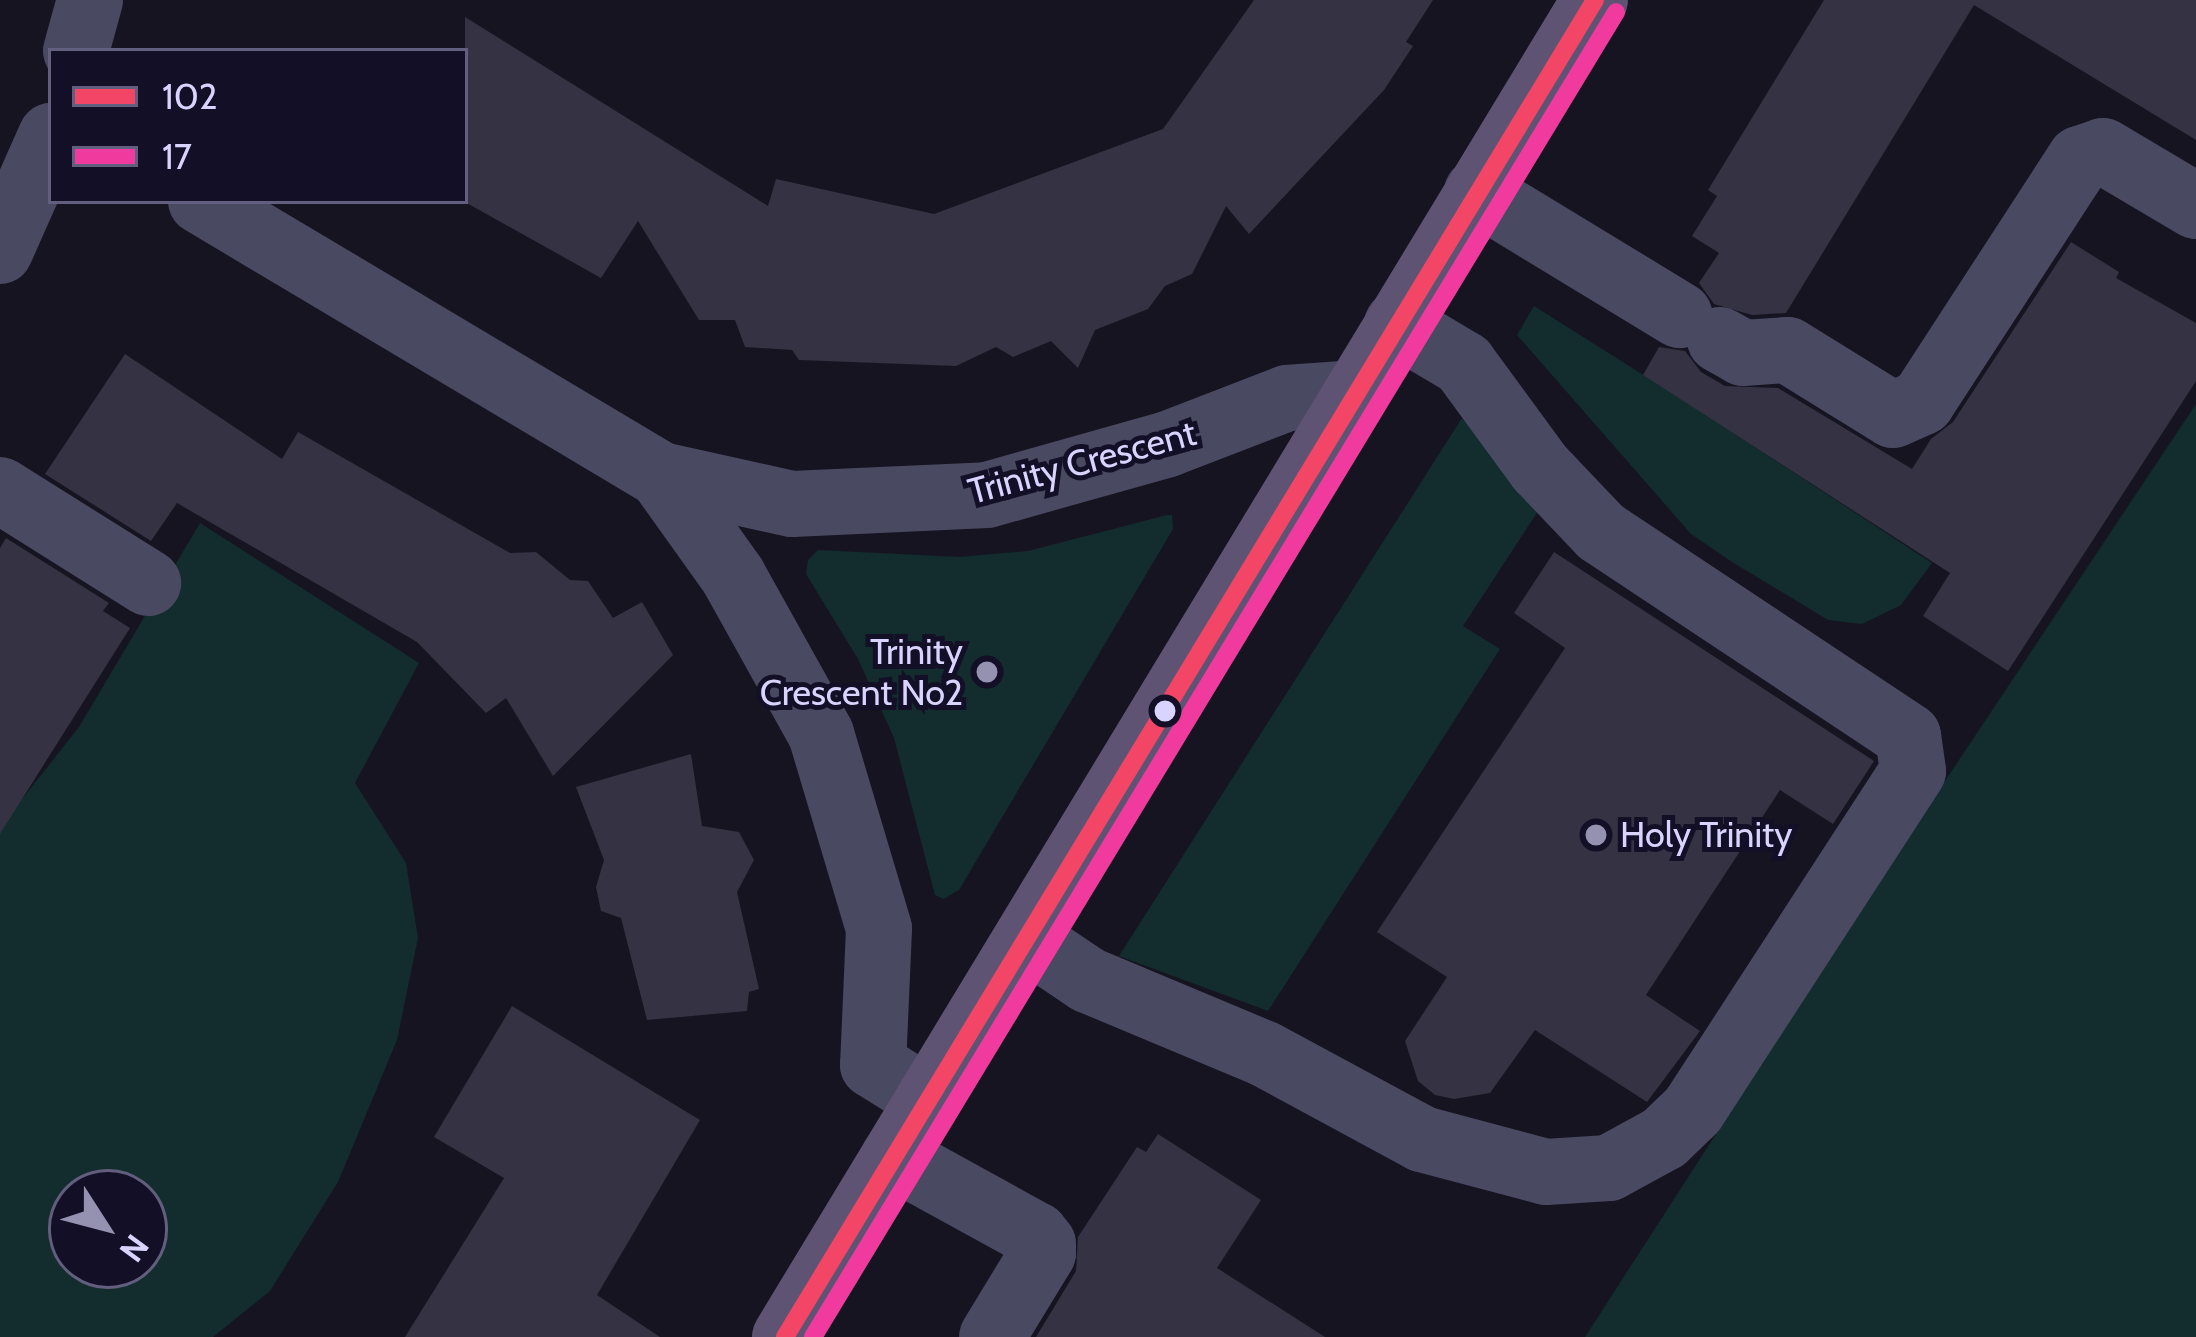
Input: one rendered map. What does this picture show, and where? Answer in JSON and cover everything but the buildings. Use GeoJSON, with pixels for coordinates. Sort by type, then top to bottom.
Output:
{"type":"FeatureCollection","features":[{"type":"Feature","properties":{"kind":"main road"},"geometry":{"type":"LineString","coordinates":[[785,1337],[926,1098],[1030,940],[1595,0]]}},
{"type":"Feature","properties":{"kind":"street"},"geometry":{"type":"LineString","coordinates":[[77,48],[90,0]]}},
{"type":"Feature","properties":{"kind":"street"},"geometry":{"type":"LineString","coordinates":[[0,251],[48,143]]}},
{"type":"Feature","properties":{"kind":"street"},"geometry":{"type":"LineString","coordinates":[[1477,192],[1742,353],[1788,350],[1894,415],[1922,402],[2080,159],[2103,151],[2196,206]]}},
{"type":"Feature","properties":{"kind":"street","name":"Trinity Crescent"},"geometry":{"type":"LineString","coordinates":[[206,204],[661,475],[792,504],[987,495],[1168,444],[1287,398],[1357,393]]}},
{"type":"Feature","properties":{"kind":"street"},"geometry":{"type":"LineString","coordinates":[[1030,940],[1088,980],[1265,1054],[1422,1139],[1546,1172],[1609,1168],[1664,1138],[1693,1109],[1913,771],[1908,736],[1601,532],[1540,468],[1464,364],[1397,324]]}},
{"type":"Feature","properties":{"kind":"street","name":"Trinity Crescent"},"geometry":{"type":"LineString","coordinates":[[661,475],[733,577],[821,734],[879,928],[873,1065],[926,1098]]}},
{"type":"Feature","properties":{"kind":"street"},"geometry":{"type":"LineString","coordinates":[[0,490],[148,583]]}},
{"type":"Feature","properties":{"kind":"street"},"geometry":{"type":"LineString","coordinates":[[894,1156],[1042,1244],[1043,1253],[992,1337]]}},
{"type":"Feature","properties":{"kind":"green space"},"geometry":{"type":"Polygon","coordinates":[[[1534,306],[1932,563],[1901,605],[1862,624],[1828,620],[1732,562],[1691,534],[1517,335],[1534,306]]]}},
{"type":"Feature","properties":{"kind":"green space"},"geometry":{"type":"Polygon","coordinates":[[[2196,404],[2196,1337],[1585,1337],[1907,838],[2196,404]]]}},
{"type":"Feature","properties":{"kind":"green space"},"geometry":{"type":"Polygon","coordinates":[[[1462,418],[1540,508],[1463,626],[1500,649],[1268,1011],[1119,956],[1462,418]]]}},
{"type":"Feature","properties":{"kind":"green space"},"geometry":{"type":"Polygon","coordinates":[[[1172,515],[1173,529],[959,890],[944,899],[935,895],[894,738],[858,659],[806,574],[808,560],[818,550],[959,557],[1028,551],[1172,515]]]}},
{"type":"Feature","properties":{"kind":"green space"},"geometry":{"type":"Polygon","coordinates":[[[200,523],[419,663],[355,783],[406,863],[418,938],[397,1040],[338,1182],[270,1291],[213,1337],[0,1337],[0,827],[79,727],[200,523]]]}},
{"type":"Feature","properties":{"kind":"transit line","name":"102"},"geometry":{"type":"LineString","coordinates":[[785,1337],[1595,0]]}},
{"type":"Feature","properties":{"kind":"transit line","name":"17"},"geometry":{"type":"LineString","coordinates":[[813,1337],[1616,12]]}},
{"type":"Feature","properties":{"kind":"place","name":"Trinity Crescent No2"},"geometry":{"type":"Point","coordinates":[987,672]}},
{"type":"Feature","properties":{"kind":"place","name":"Holy Trinity"},"geometry":{"type":"Point","coordinates":[1596,835]}}]}
